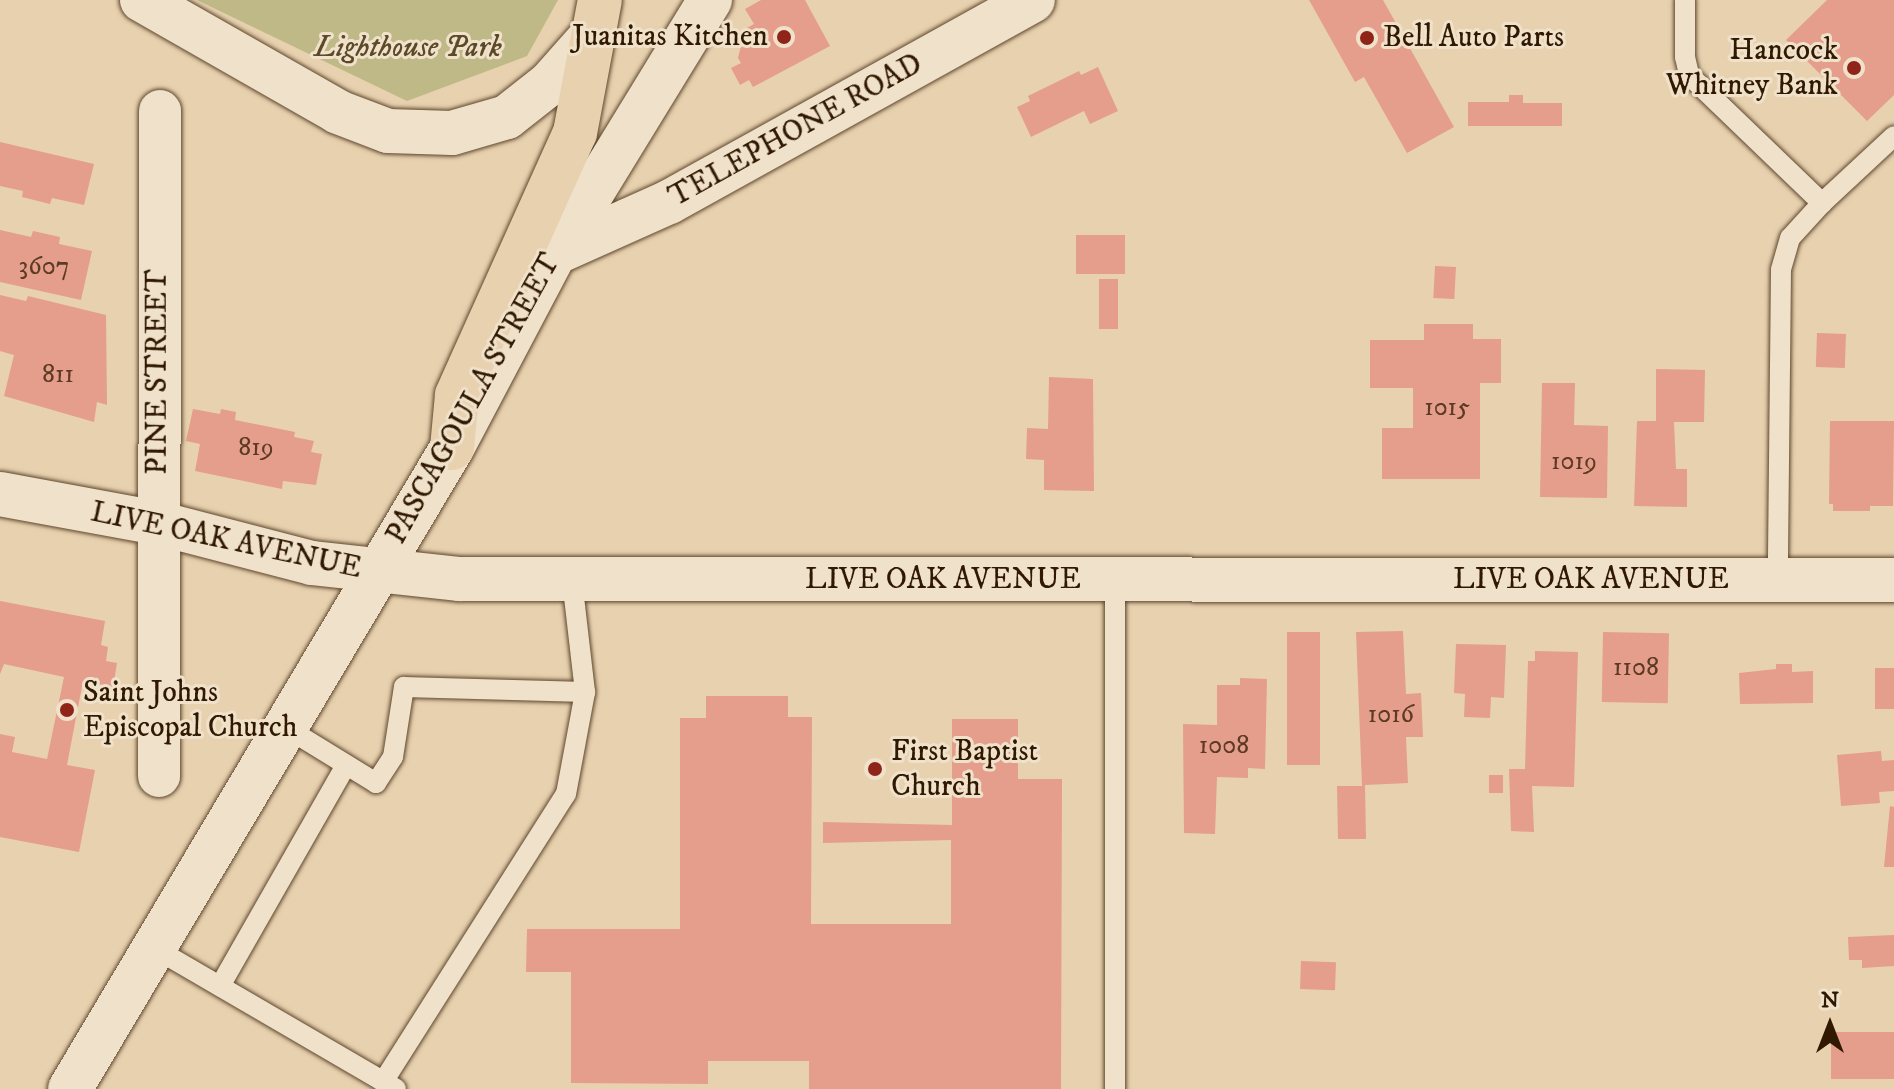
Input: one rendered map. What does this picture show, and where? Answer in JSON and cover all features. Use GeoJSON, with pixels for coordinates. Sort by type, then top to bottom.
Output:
{"type":"FeatureCollection","features":[{"type":"Feature","properties":{"kind":"main road"},"geometry":{"type":"LineString","coordinates":[[452,448],[457,395],[575,133],[595,19]]}},
{"type":"Feature","properties":{"kind":"street"},"geometry":{"type":"LineString","coordinates":[[142,0],[338,112],[388,131],[452,133],[507,117],[550,83],[595,19]]}},
{"type":"Feature","properties":{"kind":"street","name":"PASCAGOULA STREET"},"geometry":{"type":"LineString","coordinates":[[70,1089],[452,448],[555,253],[710,0]]}},
{"type":"Feature","properties":{"kind":"street","name":"TELEPHONE ROAD"},"geometry":{"type":"LineString","coordinates":[[555,253],[669,202],[1033,0]]}},
{"type":"Feature","properties":{"kind":"street","name":"PINE STREET"},"geometry":{"type":"LineString","coordinates":[[159,776],[160,111]]}},
{"type":"Feature","properties":{"kind":"street","name":"LIVE OAK AVENUE"},"geometry":{"type":"LineString","coordinates":[[0,494],[158,523],[312,563],[377,573],[459,579],[1894,580]]}},
{"type":"Feature","properties":{"kind":"lane"},"geometry":{"type":"LineString","coordinates":[[1685,0],[1685,57],[1689,75],[1822,203]]}},
{"type":"Feature","properties":{"kind":"lane"},"geometry":{"type":"LineString","coordinates":[[1778,580],[1781,270],[1790,238],[1822,203],[1894,136]]}},
{"type":"Feature","properties":{"kind":"lane"},"geometry":{"type":"LineString","coordinates":[[154,948],[390,1085],[566,794],[585,692],[572,579]]}},
{"type":"Feature","properties":{"kind":"lane"},"geometry":{"type":"LineString","coordinates":[[1115,580],[1115,1089]]}},
{"type":"Feature","properties":{"kind":"lane"},"geometry":{"type":"LineString","coordinates":[[285,727],[376,783],[393,757],[404,687],[585,692]]}},
{"type":"Feature","properties":{"kind":"lane"},"geometry":{"type":"LineString","coordinates":[[220,986],[346,765]]}},
{"type":"Feature","properties":{"kind":"green space","name":"Lighthouse Park"},"geometry":{"type":"Polygon","coordinates":[[[197,0],[558,0],[527,56],[407,101],[197,0]]]}},
{"type":"Feature","properties":{"kind":"building","name":"Juanitas Kitchen"},"geometry":{"type":"Polygon","coordinates":[[[761,0],[805,0],[830,46],[753,87],[749,80],[740,85],[731,68],[741,63],[738,58],[745,29],[754,24],[745,9],[761,0]]]}},
{"type":"Feature","properties":{"kind":"building","name":"Bell Auto Parts"},"geometry":{"type":"Polygon","coordinates":[[[1309,0],[1383,0],[1454,127],[1407,153],[1364,77],[1355,82],[1309,0]]]}},
{"type":"Feature","properties":{"kind":"building","name":"Hancock Whitney Bank"},"geometry":{"type":"Polygon","coordinates":[[[1827,0],[1894,0],[1894,95],[1867,121],[1786,40],[1827,0]]]}},
{"type":"Feature","properties":{"kind":"building"},"geometry":{"type":"Polygon","coordinates":[[[1098,67],[1118,111],[1090,124],[1084,111],[1031,137],[1017,107],[1030,101],[1028,96],[1079,71],[1081,75],[1098,67]]]}},
{"type":"Feature","properties":{"kind":"building"},"geometry":{"type":"Polygon","coordinates":[[[1509,95],[1523,95],[1523,103],[1562,103],[1562,126],[1468,126],[1468,102],[1509,102],[1509,95]]]}},
{"type":"Feature","properties":{"kind":"building"},"geometry":{"type":"Polygon","coordinates":[[[0,142],[94,164],[84,205],[52,198],[50,204],[22,197],[23,191],[0,186],[0,142]]]}},
{"type":"Feature","properties":{"kind":"building"},"geometry":{"type":"Polygon","coordinates":[[[0,230],[31,237],[33,231],[60,237],[59,244],[92,251],[81,300],[0,282],[0,230]]]}},
{"type":"Feature","properties":{"kind":"building"},"geometry":{"type":"Polygon","coordinates":[[[1076,235],[1125,235],[1125,274],[1076,274],[1076,235]]]}},
{"type":"Feature","properties":{"kind":"building"},"geometry":{"type":"Polygon","coordinates":[[[1435,266],[1456,267],[1454,299],[1433,298],[1435,266]]]}},
{"type":"Feature","properties":{"kind":"building"},"geometry":{"type":"Polygon","coordinates":[[[1099,279],[1118,279],[1118,329],[1099,329],[1099,279]]]}},
{"type":"Feature","properties":{"kind":"building"},"geometry":{"type":"Polygon","coordinates":[[[0,295],[26,301],[28,296],[106,315],[107,405],[97,402],[94,422],[4,396],[14,355],[0,351],[0,295]]]}},
{"type":"Feature","properties":{"kind":"building"},"geometry":{"type":"Polygon","coordinates":[[[1424,324],[1473,324],[1473,339],[1501,339],[1501,383],[1480,383],[1480,479],[1382,479],[1382,428],[1413,428],[1413,388],[1370,388],[1370,340],[1424,340],[1424,324]]]}},
{"type":"Feature","properties":{"kind":"building"},"geometry":{"type":"Polygon","coordinates":[[[1817,333],[1846,334],[1845,368],[1816,367],[1817,333]]]}},
{"type":"Feature","properties":{"kind":"building"},"geometry":{"type":"Polygon","coordinates":[[[1656,369],[1705,370],[1704,422],[1674,422],[1676,469],[1687,469],[1687,507],[1634,506],[1637,421],[1656,421],[1656,369]]]}},
{"type":"Feature","properties":{"kind":"building"},"geometry":{"type":"Polygon","coordinates":[[[1049,377],[1093,379],[1094,491],[1044,490],[1044,460],[1026,459],[1027,428],[1048,429],[1049,377]]]}},
{"type":"Feature","properties":{"kind":"building"},"geometry":{"type":"Polygon","coordinates":[[[1542,383],[1575,383],[1574,425],[1608,426],[1607,498],[1540,497],[1542,383]]]}},
{"type":"Feature","properties":{"kind":"building"},"geometry":{"type":"Polygon","coordinates":[[[193,409],[220,414],[221,409],[236,412],[235,420],[295,432],[294,437],[314,441],[311,452],[322,454],[316,485],[283,481],[282,489],[195,471],[200,444],[186,441],[193,409]]]}},
{"type":"Feature","properties":{"kind":"building"},"geometry":{"type":"Polygon","coordinates":[[[1830,421],[1894,421],[1893,506],[1870,506],[1870,511],[1833,511],[1833,504],[1829,504],[1830,421]]]}},
{"type":"Feature","properties":{"kind":"building","name":"Saint Johns Episcopal Church"},"geometry":{"type":"Polygon","coordinates":[[[0,601],[105,621],[101,645],[108,647],[106,661],[117,663],[113,687],[83,681],[67,765],[95,770],[79,852],[0,837],[0,734],[15,737],[12,752],[47,759],[64,677],[4,664],[0,674],[0,601]]]}},
{"type":"Feature","properties":{"kind":"building"},"geometry":{"type":"Polygon","coordinates":[[[1403,631],[1406,694],[1421,693],[1423,737],[1406,737],[1408,783],[1365,785],[1366,839],[1338,839],[1337,786],[1362,786],[1356,632],[1403,631]]]}},
{"type":"Feature","properties":{"kind":"building"},"geometry":{"type":"Polygon","coordinates":[[[1287,632],[1320,632],[1320,765],[1287,765],[1287,632]]]}},
{"type":"Feature","properties":{"kind":"building"},"geometry":{"type":"Polygon","coordinates":[[[1603,632],[1669,633],[1668,703],[1602,702],[1603,632]]]}},
{"type":"Feature","properties":{"kind":"building"},"geometry":{"type":"Polygon","coordinates":[[[1456,644],[1506,645],[1504,698],[1491,697],[1490,718],[1464,717],[1465,694],[1454,693],[1456,644]]]}},
{"type":"Feature","properties":{"kind":"building"},"geometry":{"type":"Polygon","coordinates":[[[1535,651],[1578,652],[1574,787],[1532,786],[1534,832],[1511,831],[1509,769],[1525,769],[1528,661],[1535,661],[1535,651]]]}},
{"type":"Feature","properties":{"kind":"building"},"geometry":{"type":"Polygon","coordinates":[[[1776,664],[1792,664],[1792,672],[1813,671],[1813,703],[1740,704],[1739,673],[1776,669],[1776,664]]]}},
{"type":"Feature","properties":{"kind":"building"},"geometry":{"type":"Polygon","coordinates":[[[1875,668],[1894,668],[1894,709],[1875,709],[1875,668]]]}},
{"type":"Feature","properties":{"kind":"building"},"geometry":{"type":"Polygon","coordinates":[[[1240,678],[1267,679],[1265,769],[1248,768],[1248,778],[1217,777],[1215,834],[1184,833],[1183,724],[1217,725],[1217,685],[1240,685],[1240,678]]]}},
{"type":"Feature","properties":{"kind":"building"},"geometry":{"type":"Polygon","coordinates":[[[706,696],[788,696],[788,717],[812,717],[811,924],[951,924],[951,840],[823,843],[823,822],[952,825],[952,719],[1018,719],[1018,779],[1062,779],[1061,1089],[809,1089],[809,1061],[708,1061],[708,1084],[571,1083],[571,972],[526,972],[527,929],[680,929],[680,718],[706,718],[706,696]]]}},
{"type":"Feature","properties":{"kind":"building"},"geometry":{"type":"Polygon","coordinates":[[[1881,751],[1882,761],[1894,760],[1894,791],[1879,792],[1880,803],[1841,806],[1837,755],[1881,751]]]}},
{"type":"Feature","properties":{"kind":"building"},"geometry":{"type":"Polygon","coordinates":[[[1489,775],[1503,775],[1503,793],[1489,793],[1489,775]]]}},
{"type":"Feature","properties":{"kind":"building"},"geometry":{"type":"Polygon","coordinates":[[[1890,806],[1894,807],[1894,867],[1884,867],[1890,806]]]}},
{"type":"Feature","properties":{"kind":"building"},"geometry":{"type":"Polygon","coordinates":[[[1894,935],[1894,966],[1862,968],[1862,960],[1849,960],[1848,937],[1894,935]]]}},
{"type":"Feature","properties":{"kind":"building"},"geometry":{"type":"Polygon","coordinates":[[[1301,961],[1336,962],[1335,990],[1300,989],[1301,961]]]}},
{"type":"Feature","properties":{"kind":"building"},"geometry":{"type":"Polygon","coordinates":[[[1831,1032],[1894,1032],[1894,1079],[1831,1079],[1831,1032]]]}},
{"type":"Feature","properties":{"kind":"place","name":"Juanitas Kitchen"},"geometry":{"type":"Point","coordinates":[784,37]}},
{"type":"Feature","properties":{"kind":"place","name":"Bell Auto Parts"},"geometry":{"type":"Point","coordinates":[1367,38]}},
{"type":"Feature","properties":{"kind":"place","name":"Hancock Whitney Bank"},"geometry":{"type":"Point","coordinates":[1854,68]}},
{"type":"Feature","properties":{"kind":"place","name":"Saint Johns Episcopal Church"},"geometry":{"type":"Point","coordinates":[67,710]}},
{"type":"Feature","properties":{"kind":"place","name":"First Baptist Church"},"geometry":{"type":"Point","coordinates":[875,769]}}]}
